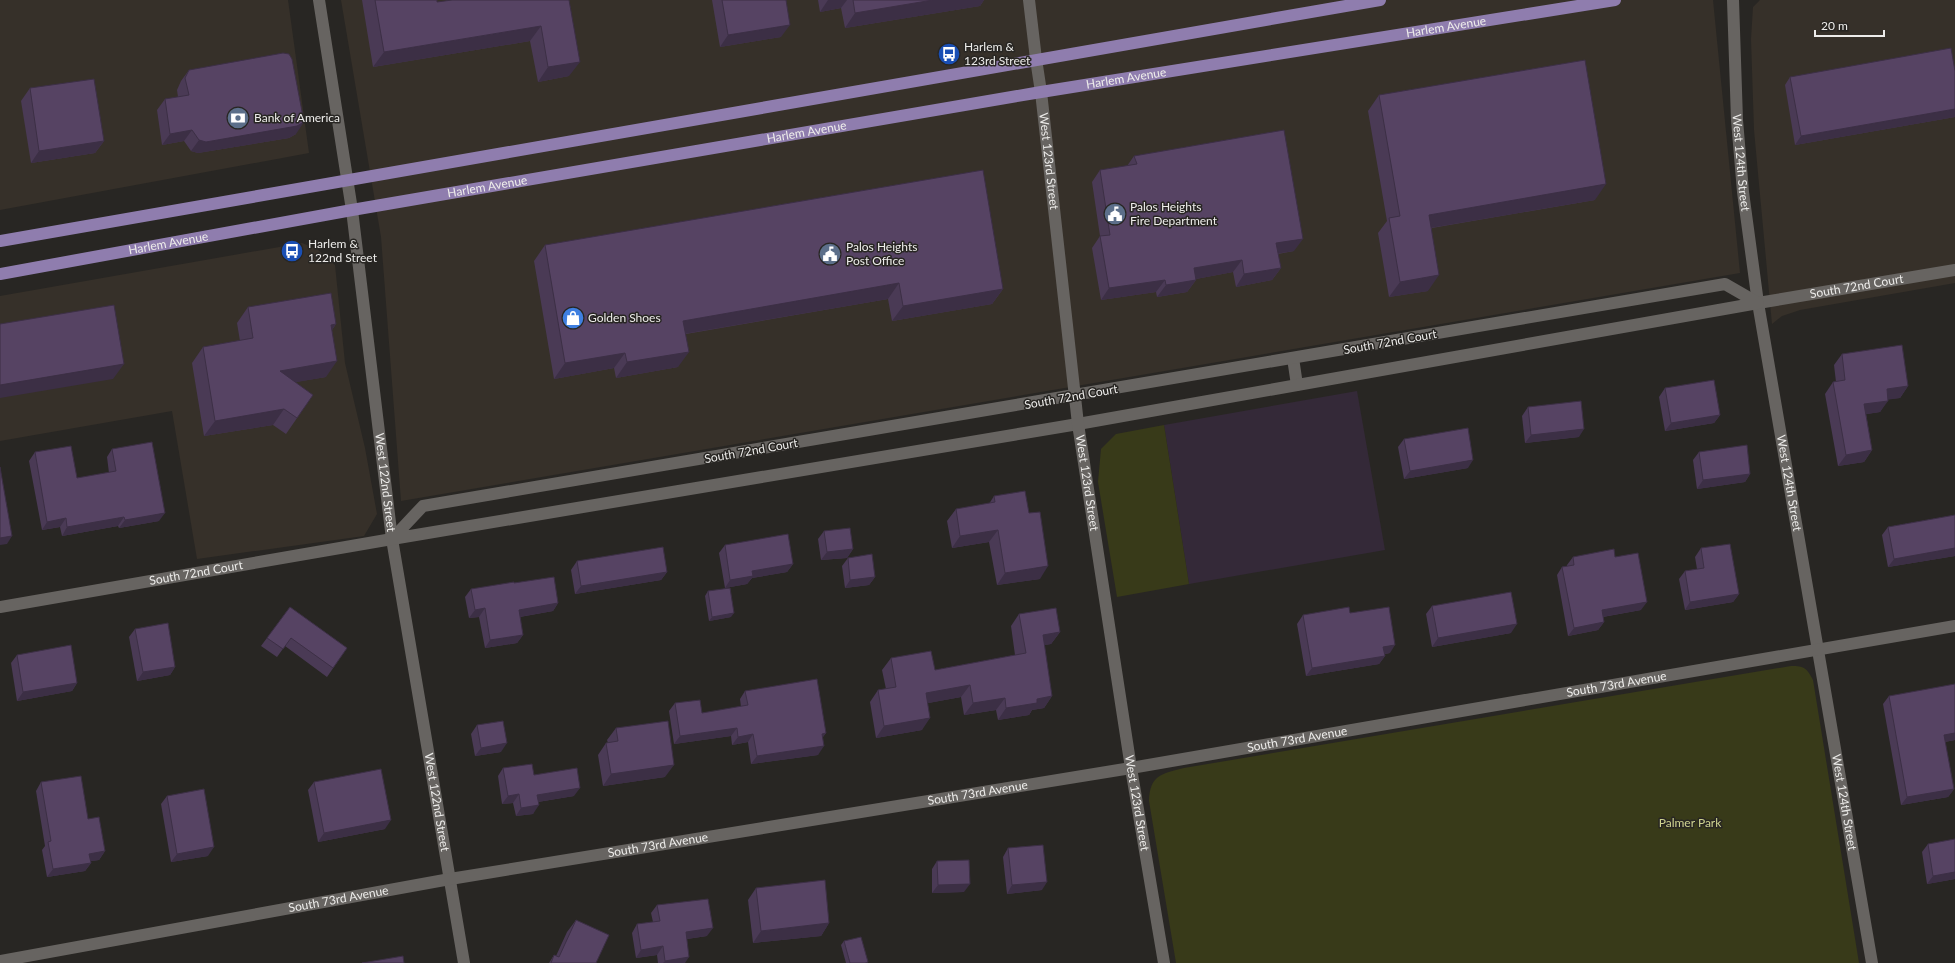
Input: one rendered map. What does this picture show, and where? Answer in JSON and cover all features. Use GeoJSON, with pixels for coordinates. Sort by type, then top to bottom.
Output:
{"type":"FeatureCollection","features":[{"type":"Feature","properties":{"kind":"main road"},"geometry":{"type":"LineString","coordinates":[[0,241],[348,183],[1036,59],[1380,0]]}},
{"type":"Feature","properties":{"kind":"main road","name":"Harlem Avenue"},"geometry":{"type":"LineString","coordinates":[[0,274],[352,210],[1041,92],[1615,0]]}},
{"type":"Feature","properties":{"kind":"street","name":"West 122nd Street"},"geometry":{"type":"LineString","coordinates":[[319,0],[352,210],[392,539],[464,963]]}},
{"type":"Feature","properties":{"kind":"street","name":"West 123rd Street"},"geometry":{"type":"LineString","coordinates":[[1029,0],[1041,92],[1078,424],[1131,768],[1164,963]]}},
{"type":"Feature","properties":{"kind":"street","name":"West 124th Street"},"geometry":{"type":"LineString","coordinates":[[1733,0],[1738,120],[1744,192],[1758,303],[1816,649],[1872,963]]}},
{"type":"Feature","properties":{"kind":"street","name":"South 72nd Court"},"geometry":{"type":"LineString","coordinates":[[0,607],[392,539],[1078,424],[1758,303],[1955,270]]}},
{"type":"Feature","properties":{"kind":"street","name":"South 72nd Court"},"geometry":{"type":"LineString","coordinates":[[392,539],[423,506],[1725,284],[1758,303]]}},
{"type":"Feature","properties":{"kind":"street"},"geometry":{"type":"LineString","coordinates":[[1293,358],[1297,385]]}},
{"type":"Feature","properties":{"kind":"street","name":"South 73rd Avenue"},"geometry":{"type":"LineString","coordinates":[[0,961],[450,879],[1131,768],[1955,626]]}},
{"type":"Feature","properties":{"kind":"shaded area"},"geometry":{"type":"Polygon","coordinates":[[[0,0],[288,0],[309,153],[0,210],[0,0]]]}},
{"type":"Feature","properties":{"kind":"shaded area"},"geometry":{"type":"Polygon","coordinates":[[[341,0],[1713,0],[1740,273],[401,501],[381,237],[341,0]]]}},
{"type":"Feature","properties":{"kind":"shaded area"},"geometry":{"type":"Polygon","coordinates":[[[1760,0],[1955,0],[1955,283],[1800,310],[1782,316],[1772,324],[1754,130],[1751,39],[1753,7],[1760,0]]]}},
{"type":"Feature","properties":{"kind":"shaded area"},"geometry":{"type":"Polygon","coordinates":[[[302,243],[317,249],[335,265],[345,363],[365,448],[377,514],[364,536],[197,559],[172,411],[0,441],[0,296],[302,243]]]}},
{"type":"Feature","properties":{"kind":"shaded area"},"geometry":{"type":"Polygon","coordinates":[[[1357,391],[1385,550],[1189,584],[1164,425],[1357,391]]]}},
{"type":"Feature","properties":{"kind":"green space"},"geometry":{"type":"Polygon","coordinates":[[[1164,425],[1189,584],[1117,597],[1098,482],[1101,449],[1116,434],[1164,425]]]}},
{"type":"Feature","properties":{"kind":"green space","name":"Palmer Park"},"geometry":{"type":"Polygon","coordinates":[[[1791,666],[1805,668],[1813,680],[1859,963],[1176,963],[1149,801],[1150,792],[1154,781],[1163,774],[1184,768],[1791,666]]]}},
{"type":"Feature","properties":{"kind":"building"},"geometry":{"type":"Polygon","coordinates":[[[375,0],[437,0],[437,2],[452,0],[569,0],[580,62],[548,67],[541,26],[384,52],[375,0]]]}},
{"type":"Feature","properties":{"kind":"building"},"geometry":{"type":"Polygon","coordinates":[[[722,0],[786,0],[790,25],[728,35],[722,0]]]}},
{"type":"Feature","properties":{"kind":"building"},"geometry":{"type":"Polygon","coordinates":[[[853,0],[933,0],[855,13],[853,0]]]}},
{"type":"Feature","properties":{"kind":"building"},"geometry":{"type":"Polygon","coordinates":[[[1951,48],[1955,71],[1955,109],[1801,136],[1790,77],[1951,48]]]}},
{"type":"Feature","properties":{"kind":"building","name":"Bank of America"},"geometry":{"type":"Polygon","coordinates":[[[283,53],[289,54],[292,59],[304,122],[297,126],[206,142],[199,140],[192,130],[170,134],[165,99],[189,95],[185,78],[189,70],[283,53]]]}},
{"type":"Feature","properties":{"kind":"building"},"geometry":{"type":"Polygon","coordinates":[[[1585,60],[1606,184],[1429,215],[1439,275],[1400,282],[1389,218],[1400,216],[1379,95],[1585,60]]]}},
{"type":"Feature","properties":{"kind":"building"},"geometry":{"type":"Polygon","coordinates":[[[94,79],[104,141],[39,151],[30,88],[94,79]]]}},
{"type":"Feature","properties":{"kind":"building"},"geometry":{"type":"Polygon","coordinates":[[[1284,130],[1303,239],[1276,243],[1281,268],[1244,274],[1242,260],[1194,268],[1196,280],[1166,285],[1165,280],[1109,288],[1100,236],[1110,235],[1100,170],[1137,164],[1134,156],[1284,130]]]}},
{"type":"Feature","properties":{"kind":"building"},"geometry":{"type":"Polygon","coordinates":[[[983,170],[1003,289],[903,306],[899,283],[683,321],[689,352],[627,362],[625,353],[565,363],[545,245],[983,170]]]}},
{"type":"Feature","properties":{"kind":"building"},"geometry":{"type":"Polygon","coordinates":[[[331,293],[336,324],[331,325],[337,361],[280,371],[313,395],[297,418],[284,409],[215,421],[203,347],[253,338],[248,307],[331,293]]]}},
{"type":"Feature","properties":{"kind":"building"},"geometry":{"type":"Polygon","coordinates":[[[114,305],[124,364],[0,385],[0,324],[114,305]]]}},
{"type":"Feature","properties":{"kind":"building"},"geometry":{"type":"Polygon","coordinates":[[[1902,345],[1908,386],[1887,389],[1888,401],[1864,404],[1872,450],[1846,455],[1833,382],[1845,380],[1842,354],[1902,345]]]}},
{"type":"Feature","properties":{"kind":"building"},"geometry":{"type":"Polygon","coordinates":[[[1714,380],[1720,415],[1671,423],[1665,388],[1714,380]]]}},
{"type":"Feature","properties":{"kind":"building"},"geometry":{"type":"Polygon","coordinates":[[[1581,401],[1584,429],[1531,435],[1528,407],[1581,401]]]}},
{"type":"Feature","properties":{"kind":"building"},"geometry":{"type":"Polygon","coordinates":[[[1468,428],[1473,460],[1410,471],[1404,439],[1468,428]]]}},
{"type":"Feature","properties":{"kind":"building"},"geometry":{"type":"Polygon","coordinates":[[[152,442],[165,513],[125,520],[124,517],[67,527],[66,518],[47,522],[35,452],[71,446],[77,478],[116,471],[112,449],[152,442]]]}},
{"type":"Feature","properties":{"kind":"building"},"geometry":{"type":"Polygon","coordinates":[[[1747,445],[1750,474],[1703,480],[1699,452],[1747,445]]]}},
{"type":"Feature","properties":{"kind":"building"},"geometry":{"type":"Polygon","coordinates":[[[0,467],[12,536],[0,538],[0,467]]]}},
{"type":"Feature","properties":{"kind":"building"},"geometry":{"type":"Polygon","coordinates":[[[1025,491],[1029,513],[1040,512],[1048,566],[1005,573],[998,530],[960,536],[956,509],[995,502],[994,496],[1025,491]]]}},
{"type":"Feature","properties":{"kind":"building"},"geometry":{"type":"Polygon","coordinates":[[[1955,515],[1955,548],[1894,559],[1888,527],[1955,515]]]}},
{"type":"Feature","properties":{"kind":"building"},"geometry":{"type":"Polygon","coordinates":[[[850,528],[853,549],[827,552],[824,531],[850,528]]]}},
{"type":"Feature","properties":{"kind":"building"},"geometry":{"type":"Polygon","coordinates":[[[788,534],[793,564],[752,571],[753,576],[730,580],[725,545],[788,534]]]}},
{"type":"Feature","properties":{"kind":"building"},"geometry":{"type":"Polygon","coordinates":[[[1730,544],[1739,594],[1690,602],[1685,571],[1704,568],[1701,548],[1730,544]]]}},
{"type":"Feature","properties":{"kind":"building"},"geometry":{"type":"Polygon","coordinates":[[[663,547],[667,572],[581,586],[577,561],[663,547]]]}},
{"type":"Feature","properties":{"kind":"building"},"geometry":{"type":"Polygon","coordinates":[[[1614,549],[1615,557],[1638,553],[1647,602],[1602,610],[1604,622],[1574,628],[1562,567],[1574,565],[1573,557],[1614,549]]]}},
{"type":"Feature","properties":{"kind":"building"},"geometry":{"type":"Polygon","coordinates":[[[872,554],[875,577],[850,580],[848,558],[872,554]]]}},
{"type":"Feature","properties":{"kind":"building"},"geometry":{"type":"Polygon","coordinates":[[[554,577],[558,603],[519,610],[523,635],[490,640],[485,608],[475,610],[471,589],[554,577]]]}},
{"type":"Feature","properties":{"kind":"building"},"geometry":{"type":"Polygon","coordinates":[[[730,588],[734,613],[712,617],[708,591],[730,588]]]}},
{"type":"Feature","properties":{"kind":"building"},"geometry":{"type":"Polygon","coordinates":[[[1511,592],[1517,624],[1438,638],[1432,606],[1511,592]]]}},
{"type":"Feature","properties":{"kind":"building"},"geometry":{"type":"Polygon","coordinates":[[[290,607],[347,648],[333,668],[291,638],[283,649],[267,638],[290,607]]]}},
{"type":"Feature","properties":{"kind":"building"},"geometry":{"type":"Polygon","coordinates":[[[1349,607],[1350,613],[1389,607],[1395,645],[1383,647],[1385,656],[1312,668],[1303,615],[1349,607]]]}},
{"type":"Feature","properties":{"kind":"building"},"geometry":{"type":"Polygon","coordinates":[[[1056,608],[1060,632],[1043,635],[1052,696],[1037,699],[1037,703],[1006,708],[1005,698],[973,703],[970,685],[926,693],[930,718],[884,726],[878,690],[896,687],[891,658],[931,651],[935,670],[1026,653],[1019,614],[1056,608]]]}},
{"type":"Feature","properties":{"kind":"building"},"geometry":{"type":"Polygon","coordinates":[[[168,623],[175,667],[143,672],[135,629],[168,623]]]}},
{"type":"Feature","properties":{"kind":"building"},"geometry":{"type":"Polygon","coordinates":[[[71,645],[77,683],[23,692],[17,655],[71,645]]]}},
{"type":"Feature","properties":{"kind":"building"},"geometry":{"type":"Polygon","coordinates":[[[817,679],[826,733],[822,734],[824,746],[757,756],[753,734],[738,737],[737,728],[680,736],[675,703],[700,700],[702,713],[748,705],[745,691],[817,679]]]}},
{"type":"Feature","properties":{"kind":"building"},"geometry":{"type":"Polygon","coordinates":[[[1955,684],[1955,733],[1944,735],[1954,789],[1907,797],[1889,696],[1955,684]]]}},
{"type":"Feature","properties":{"kind":"building"},"geometry":{"type":"Polygon","coordinates":[[[503,721],[507,743],[481,748],[477,725],[503,721]]]}},
{"type":"Feature","properties":{"kind":"building"},"geometry":{"type":"Polygon","coordinates":[[[668,721],[674,765],[611,774],[606,743],[618,741],[616,728],[668,721]]]}},
{"type":"Feature","properties":{"kind":"building"},"geometry":{"type":"Polygon","coordinates":[[[532,764],[534,775],[577,768],[580,788],[537,795],[539,805],[521,808],[519,794],[508,796],[503,768],[532,764]]]}},
{"type":"Feature","properties":{"kind":"building"},"geometry":{"type":"Polygon","coordinates":[[[381,769],[391,820],[324,833],[314,782],[381,769]]]}},
{"type":"Feature","properties":{"kind":"building"},"geometry":{"type":"Polygon","coordinates":[[[81,776],[88,819],[99,817],[105,851],[89,854],[91,863],[53,869],[48,842],[51,841],[41,782],[81,776]]]}},
{"type":"Feature","properties":{"kind":"building"},"geometry":{"type":"Polygon","coordinates":[[[204,789],[214,847],[177,854],[167,796],[204,789]]]}},
{"type":"Feature","properties":{"kind":"building"},"geometry":{"type":"Polygon","coordinates":[[[1955,839],[1955,872],[1933,876],[1928,844],[1955,839]]]}},
{"type":"Feature","properties":{"kind":"building"},"geometry":{"type":"Polygon","coordinates":[[[1043,845],[1047,882],[1012,885],[1008,848],[1043,845]]]}},
{"type":"Feature","properties":{"kind":"building"},"geometry":{"type":"Polygon","coordinates":[[[969,860],[970,884],[938,885],[937,861],[969,860]]]}},
{"type":"Feature","properties":{"kind":"building"},"geometry":{"type":"Polygon","coordinates":[[[825,880],[829,923],[761,931],[756,888],[825,880]]]}},
{"type":"Feature","properties":{"kind":"building"},"geometry":{"type":"Polygon","coordinates":[[[708,899],[713,928],[686,932],[689,957],[665,961],[663,946],[641,950],[637,924],[660,921],[657,905],[708,899]]]}},
{"type":"Feature","properties":{"kind":"building"},"geometry":{"type":"Polygon","coordinates":[[[576,920],[609,935],[596,963],[551,963],[554,955],[559,957],[576,920]]]}},
{"type":"Feature","properties":{"kind":"building"},"geometry":{"type":"Polygon","coordinates":[[[861,937],[868,962],[850,963],[844,941],[861,937]]]}},
{"type":"Feature","properties":{"kind":"building"},"geometry":{"type":"Polygon","coordinates":[[[403,956],[404,963],[362,963],[403,956]]]}},
{"type":"Feature","properties":{"kind":"place","name":"Harlem & 123rd Street"},"geometry":{"type":"Point","coordinates":[949,54]}},
{"type":"Feature","properties":{"kind":"place","name":"Bank of America"},"geometry":{"type":"Point","coordinates":[238,118]}},
{"type":"Feature","properties":{"kind":"place","name":"Palos Heights Fire Department"},"geometry":{"type":"Point","coordinates":[1115,214]}},
{"type":"Feature","properties":{"kind":"place","name":"Harlem & 122nd Street"},"geometry":{"type":"Point","coordinates":[292,251]}},
{"type":"Feature","properties":{"kind":"place","name":"Palos Heights Post Office"},"geometry":{"type":"Point","coordinates":[830,254]}},
{"type":"Feature","properties":{"kind":"place","name":"Golden Shoes"},"geometry":{"type":"Point","coordinates":[573,318]}}]}
